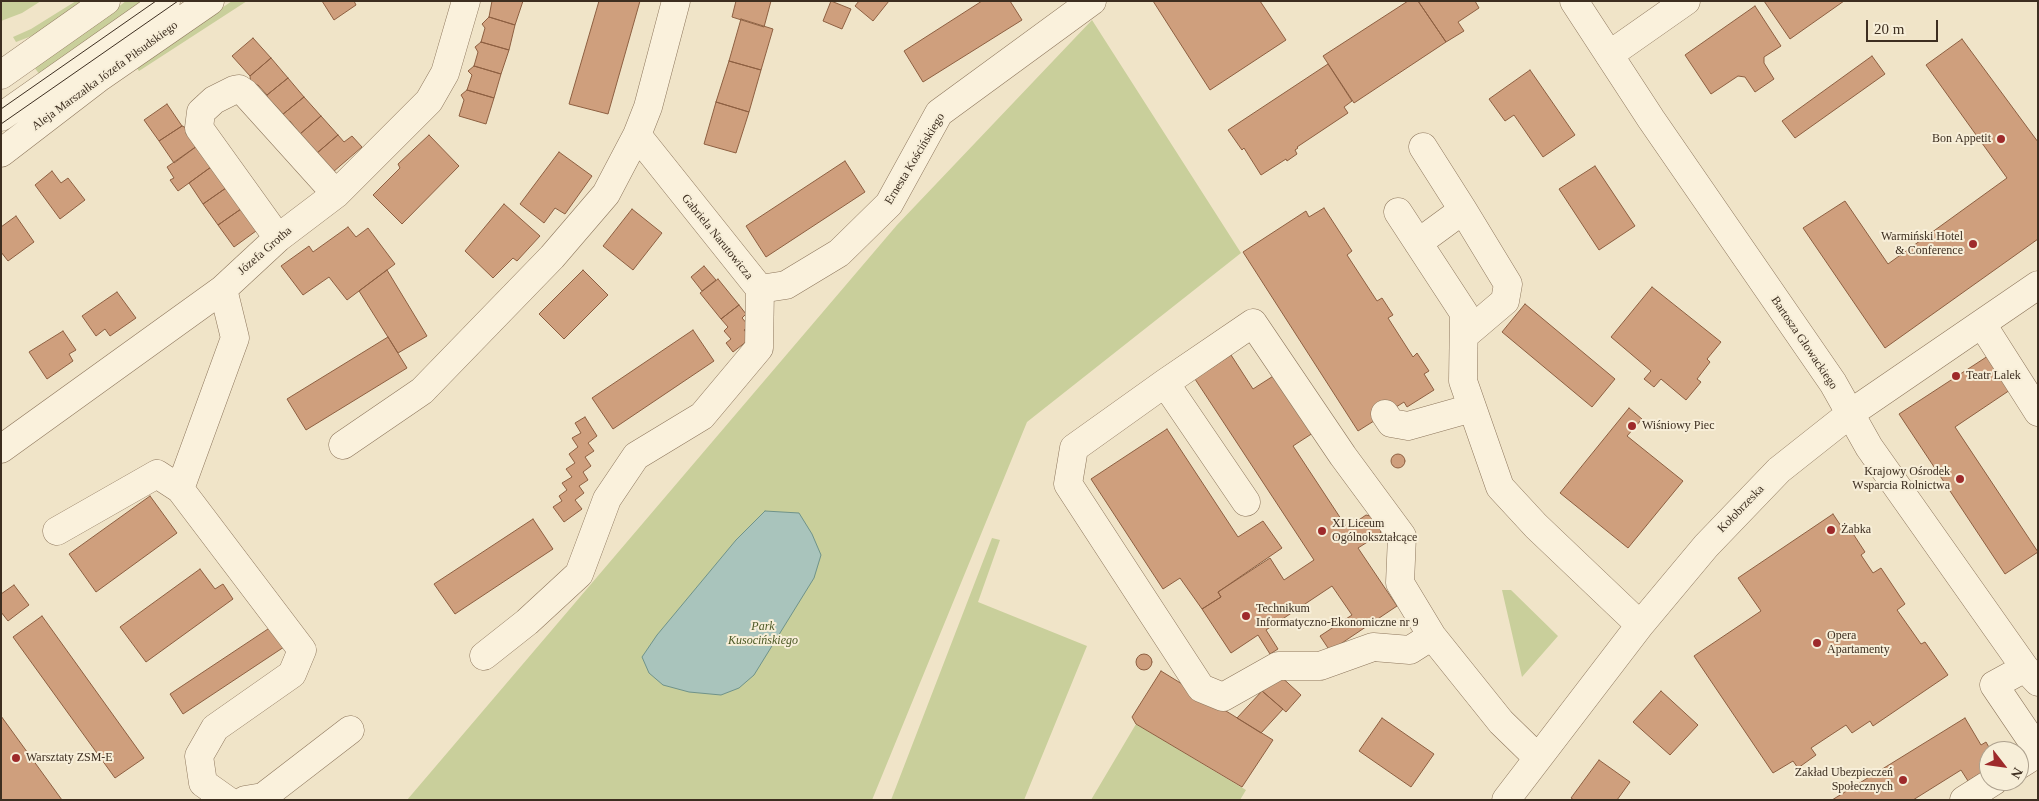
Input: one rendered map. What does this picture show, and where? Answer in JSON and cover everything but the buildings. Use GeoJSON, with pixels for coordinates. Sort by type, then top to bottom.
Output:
{"type":"FeatureCollection","features":[{"type":"Feature","properties":{"kind":"street"},"geometry":{"type":"LineString","coordinates":[[1,75],[106,1]]}},
{"type":"Feature","properties":{"kind":"street"},"geometry":{"type":"LineString","coordinates":[[1,117],[166,1]]}},
{"type":"Feature","properties":{"kind":"street","name":"Józefa Grotha"},"geometry":{"type":"LineString","coordinates":[[1,449],[223,289],[278,238],[336,194],[429,101],[445,73],[466,1]]}},
{"type":"Feature","properties":{"kind":"street"},"geometry":{"type":"LineString","coordinates":[[343,445],[422,391],[545,264],[606,194],[637,135],[648,107],[676,1]]}},
{"type":"Feature","properties":{"kind":"street","name":"Ernesta Kościńskiego"},"geometry":{"type":"LineString","coordinates":[[760,289],[786,284],[839,252],[889,204],[939,113],[1092,1]]}},
{"type":"Feature","properties":{"kind":"street","name":"Bartosza Głowackiego"},"geometry":{"type":"LineString","coordinates":[[1574,1],[1650,119],[1833,383],[1869,447],[2032,675]]}},
{"type":"Feature","properties":{"kind":"street"},"geometry":{"type":"LineString","coordinates":[[1609,55],[1686,1]]}},
{"type":"Feature","properties":{"kind":"street","name":"Aleja Marszałka Józefa Piłsudskiego"},"geometry":{"type":"LineString","coordinates":[[1,153],[100,77],[202,3]]}},
{"type":"Feature","properties":{"kind":"street"},"geometry":{"type":"LineString","coordinates":[[1,58],[16,58],[35,51]]}},
{"type":"Feature","properties":{"kind":"street"},"geometry":{"type":"LineString","coordinates":[[278,238],[200,128],[201,112],[214,100],[234,90],[239,89],[245,93],[336,194]]}},
{"type":"Feature","properties":{"kind":"street","name":"Gabriela Narutowicza"},"geometry":{"type":"LineString","coordinates":[[484,656],[527,622],[578,574],[607,499],[636,456],[702,416],[759,348],[760,289],[637,135]]}},
{"type":"Feature","properties":{"kind":"street"},"geometry":{"type":"LineString","coordinates":[[1423,147],[1508,284],[1505,301],[1465,335]]}},
{"type":"Feature","properties":{"kind":"street"},"geometry":{"type":"LineString","coordinates":[[1418,243],[1463,210]]}},
{"type":"Feature","properties":{"kind":"street"},"geometry":{"type":"LineString","coordinates":[[1398,212],[1464,313],[1464,381],[1500,488],[1536,526],[1640,625]]}},
{"type":"Feature","properties":{"kind":"street","name":"Kołobrzeska"},"geometry":{"type":"LineString","coordinates":[[1506,800],[1640,625],[1706,546],[1779,470],[1851,412],[2038,285]]}},
{"type":"Feature","properties":{"kind":"street"},"geometry":{"type":"LineString","coordinates":[[180,489],[235,338],[223,289]]}},
{"type":"Feature","properties":{"kind":"street"},"geometry":{"type":"LineString","coordinates":[[1432,636],[1410,650],[1373,647],[1320,666],[1278,666],[1223,697],[1201,688],[1068,484],[1074,448],[1165,383],[1253,324],[1343,456],[1402,536],[1400,583],[1432,636],[1501,722],[1538,758]]}},
{"type":"Feature","properties":{"kind":"street"},"geometry":{"type":"LineString","coordinates":[[1982,324],[2038,412]]}},
{"type":"Feature","properties":{"kind":"street"},"geometry":{"type":"LineString","coordinates":[[1165,383],[1246,502]]}},
{"type":"Feature","properties":{"kind":"street"},"geometry":{"type":"LineString","coordinates":[[1384,414],[1391,423],[1408,426],[1472,408]]}},
{"type":"Feature","properties":{"kind":"street"},"geometry":{"type":"LineString","coordinates":[[58,531],[157,474],[180,489],[302,650],[292,674],[215,728],[199,756],[203,783],[227,800]]}},
{"type":"Feature","properties":{"kind":"street"},"geometry":{"type":"LineString","coordinates":[[2032,675],[1994,686],[2038,751]]}},
{"type":"Feature","properties":{"kind":"street"},"geometry":{"type":"LineString","coordinates":[[245,800],[263,797],[350,730]]}},
{"type":"Feature","properties":{"kind":"street"},"geometry":{"type":"LineString","coordinates":[[1964,800],[1979,790]]}},
{"type":"Feature","properties":{"kind":"green space"},"geometry":{"type":"Polygon","coordinates":[[[1,1],[41,1],[22,13],[1,21],[1,1]]]}},
{"type":"Feature","properties":{"kind":"green space"},"geometry":{"type":"Polygon","coordinates":[[[76,1],[86,1],[37,34],[16,42],[13,37],[31,29],[76,1]]]}},
{"type":"Feature","properties":{"kind":"green space"},"geometry":{"type":"Polygon","coordinates":[[[126,1],[146,1],[40,75],[34,67],[86,32],[126,1]]]}},
{"type":"Feature","properties":{"kind":"green space"},"geometry":{"type":"Polygon","coordinates":[[[232,1],[247,1],[139,71],[136,67],[232,1]]]}},
{"type":"Feature","properties":{"kind":"green space","name":"Park Kusocińskiego"},"geometry":{"type":"Polygon","coordinates":[[[1092,20],[1241,253],[1027,422],[872,800],[407,800],[897,225],[1092,20]]]}},
{"type":"Feature","properties":{"kind":"green space"},"geometry":{"type":"Polygon","coordinates":[[[992,538],[1000,540],[978,602],[1087,646],[1024,800],[891,800],[992,538]]]}},
{"type":"Feature","properties":{"kind":"green space"},"geometry":{"type":"Polygon","coordinates":[[[1502,590],[1511,590],[1558,636],[1522,677],[1502,590]]]}},
{"type":"Feature","properties":{"kind":"green space"},"geometry":{"type":"Polygon","coordinates":[[[1136,724],[1246,790],[1240,800],[1091,800],[1136,724]]]}},
{"type":"Feature","properties":{"kind":"water"},"geometry":{"type":"Polygon","coordinates":[[[765,511],[799,513],[812,534],[821,555],[814,578],[754,675],[739,688],[721,695],[689,692],[663,685],[649,673],[642,657],[657,635],[736,540],[765,511]]]}},
{"type":"Feature","properties":{"kind":"tram line"},"geometry":{"type":"LineString","coordinates":[[1,109],[156,1]]}},
{"type":"Feature","properties":{"kind":"tram line"},"geometry":{"type":"LineString","coordinates":[[1,124],[178,1]]}},
{"type":"Feature","properties":{"kind":"place","name":"Bon Appetit"},"geometry":{"type":"Point","coordinates":[2001,139]}},
{"type":"Feature","properties":{"kind":"place","name":"Warmiński Hotel & Conference"},"geometry":{"type":"Point","coordinates":[1973,244]}},
{"type":"Feature","properties":{"kind":"place","name":"Teatr Lalek"},"geometry":{"type":"Point","coordinates":[1956,376]}},
{"type":"Feature","properties":{"kind":"place","name":"Wiśniowy Piec"},"geometry":{"type":"Point","coordinates":[1632,426]}},
{"type":"Feature","properties":{"kind":"place","name":"Krajowy Ośrodek Wsparcia Rolnictwa"},"geometry":{"type":"Point","coordinates":[1960,479]}},
{"type":"Feature","properties":{"kind":"place","name":"Żabka"},"geometry":{"type":"Point","coordinates":[1831,530]}},
{"type":"Feature","properties":{"kind":"place","name":"XI Liceum Ogólnokształcące"},"geometry":{"type":"Point","coordinates":[1322,531]}},
{"type":"Feature","properties":{"kind":"place","name":"Technikum Informatyczno-Ekonomiczne nr 9"},"geometry":{"type":"Point","coordinates":[1246,616]}},
{"type":"Feature","properties":{"kind":"place","name":"Opera Apartamenty"},"geometry":{"type":"Point","coordinates":[1817,643]}},
{"type":"Feature","properties":{"kind":"place","name":"Warsztaty ZSM-E"},"geometry":{"type":"Point","coordinates":[16,758]}},
{"type":"Feature","properties":{"kind":"place","name":"Zakład Ubezpieczeń Społecznych"},"geometry":{"type":"Point","coordinates":[1903,780]}}]}
